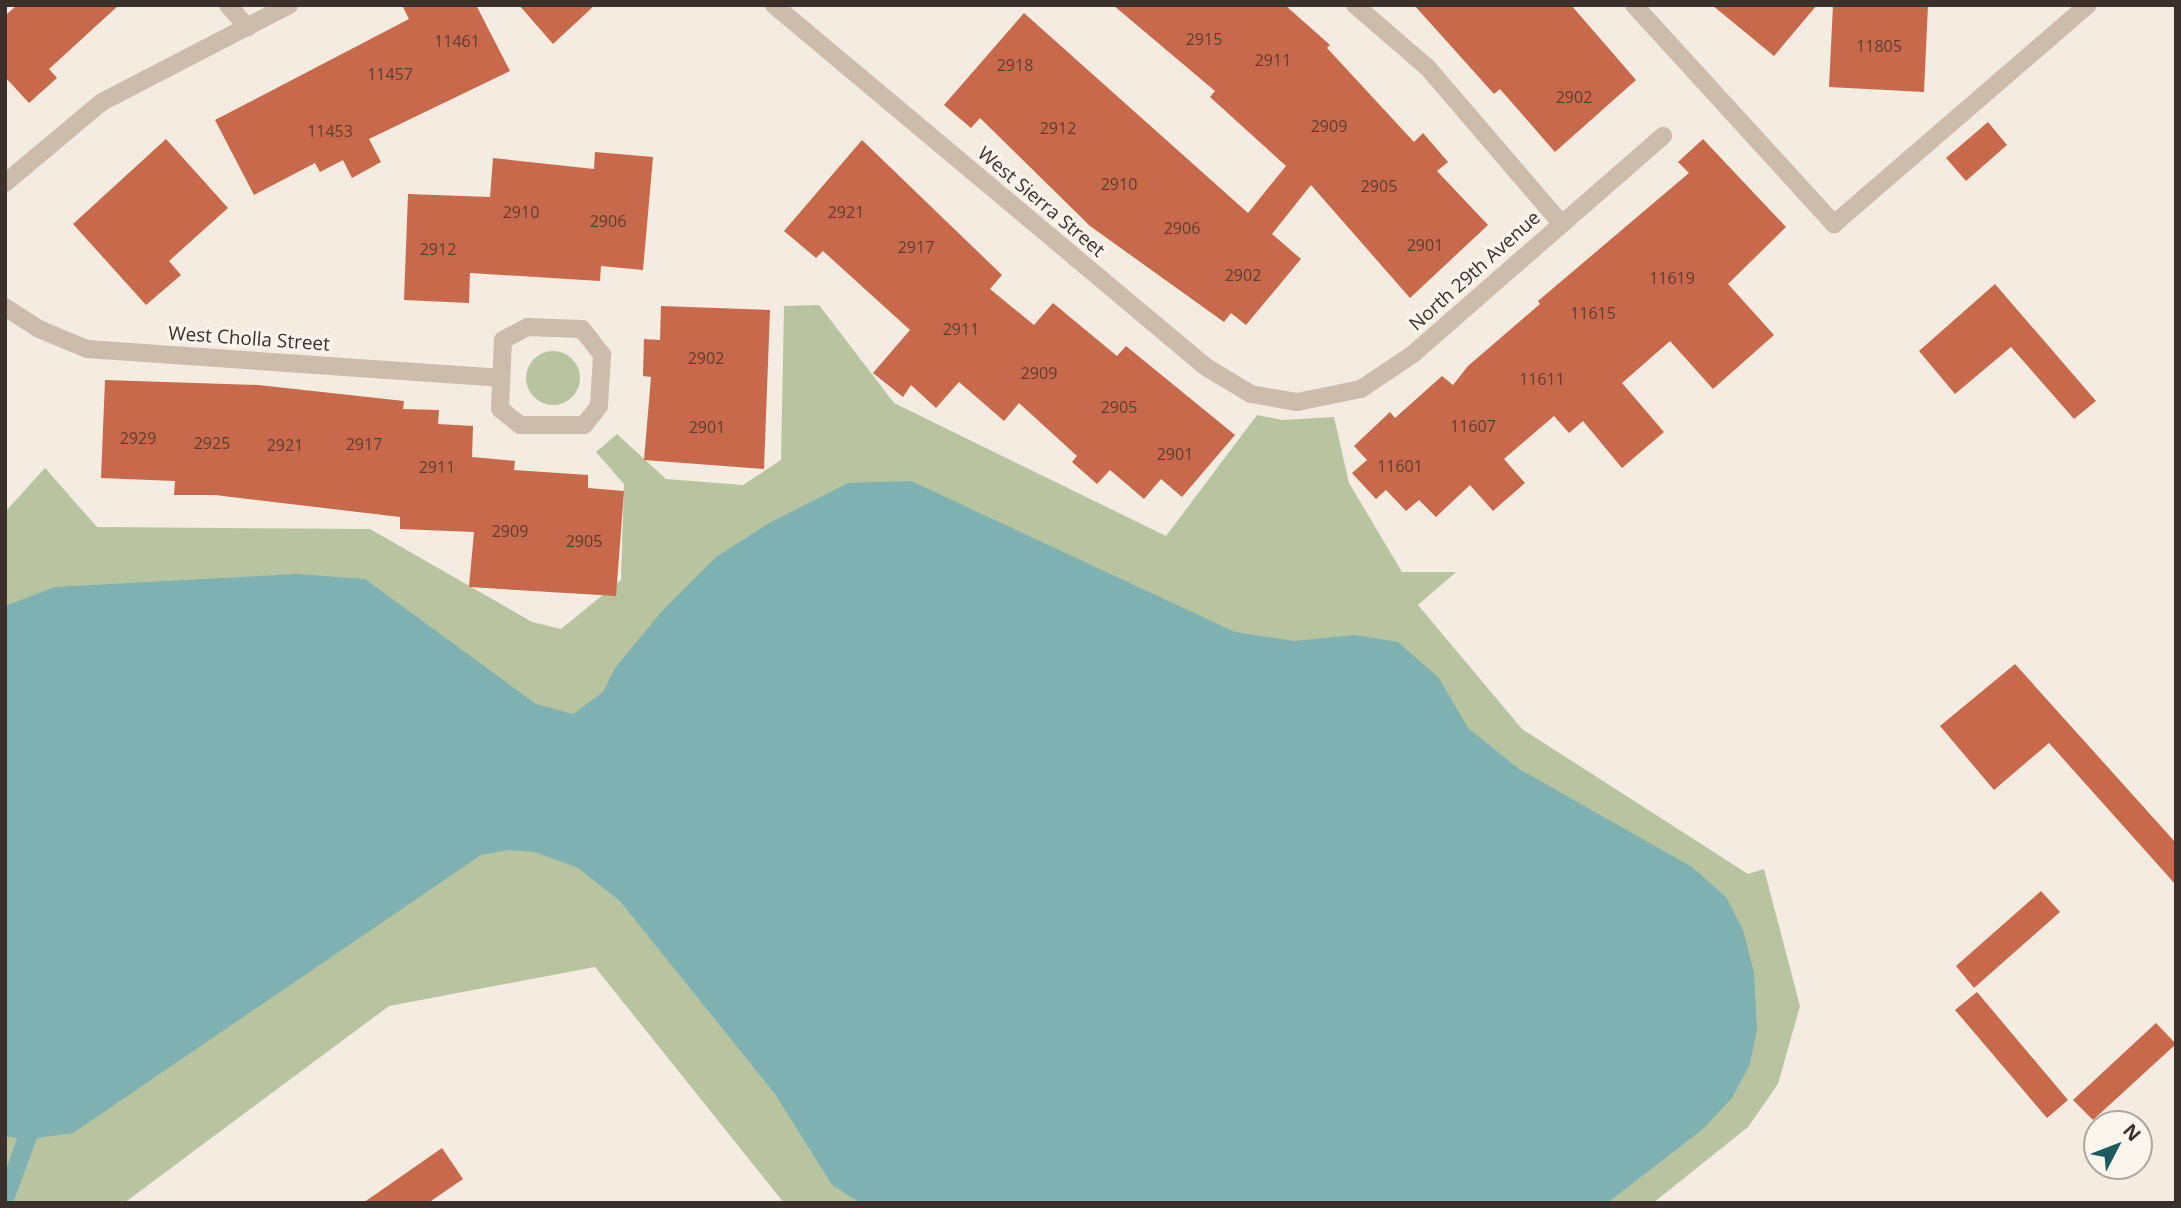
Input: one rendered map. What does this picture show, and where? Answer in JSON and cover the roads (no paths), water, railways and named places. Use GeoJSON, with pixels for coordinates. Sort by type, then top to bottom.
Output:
{"type":"FeatureCollection","features":[{"type":"Feature","properties":{"kind":"street"},"geometry":{"type":"LineString","coordinates":[[228,5],[248,28]]}},
{"type":"Feature","properties":{"kind":"street"},"geometry":{"type":"LineString","coordinates":[[5,183],[102,102],[289,5]]}},
{"type":"Feature","properties":{"kind":"street","name":"West Sierra Street"},"geometry":{"type":"LineString","coordinates":[[774,5],[1206,367],[1251,394],[1297,402]]}},
{"type":"Feature","properties":{"kind":"street"},"geometry":{"type":"LineString","coordinates":[[1355,5],[1428,68],[1560,222]]}},
{"type":"Feature","properties":{"kind":"street"},"geometry":{"type":"LineString","coordinates":[[1634,5],[1834,225],[2088,5]]}},
{"type":"Feature","properties":{"kind":"street","name":"North 29th Avenue"},"geometry":{"type":"LineString","coordinates":[[1297,402],[1361,389],[1413,354],[1560,222],[1664,136]]}},
{"type":"Feature","properties":{"kind":"street","name":"West Cholla Street"},"geometry":{"type":"LineString","coordinates":[[5,307],[39,329],[87,349],[499,378]]}},
{"type":"Feature","properties":{"kind":"street"},"geometry":{"type":"LineString","coordinates":[[527,327],[582,330],[602,355],[599,406],[584,425],[520,425],[500,409],[499,378],[503,340],[527,327]]}},
{"type":"Feature","properties":{"kind":"water"},"geometry":{"type":"Polygon","coordinates":[[[911,481],[1235,632],[1294,641],[1355,635],[1398,642],[1439,678],[1468,728],[1519,769],[1692,867],[1726,897],[1743,930],[1754,973],[1757,1029],[1750,1064],[1732,1098],[1703,1129],[1607,1203],[861,1203],[832,1185],[775,1094],[620,901],[578,868],[535,852],[508,850],[481,855],[73,1133],[37,1138],[13,1203],[5,1203],[5,1173],[17,1138],[5,1136],[5,606],[55,587],[297,574],[365,579],[536,704],[573,714],[603,692],[615,668],[662,611],[716,557],[769,523],[848,483],[911,481]]]}}]}
